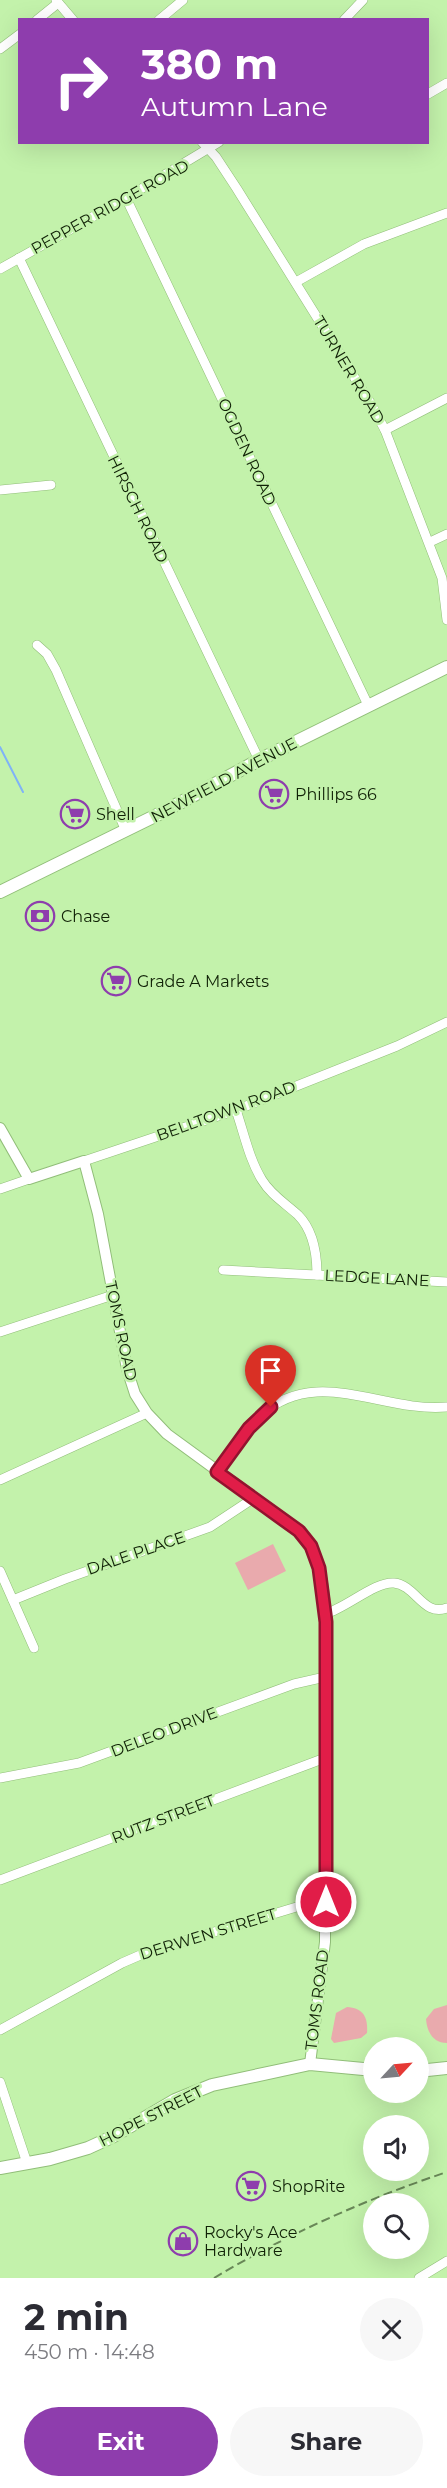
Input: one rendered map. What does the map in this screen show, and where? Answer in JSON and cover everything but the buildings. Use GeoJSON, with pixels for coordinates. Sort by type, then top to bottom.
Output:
{"type":"FeatureCollection","features":[{"type":"Feature","properties":{"kind":"main road","name":"NEWFIELD AVENUE"},"geometry":{"type":"LineString","coordinates":[[0,892],[126,831],[368,705],[447,668]]}},
{"type":"Feature","properties":{"kind":"main road","name":"HOPE STREET"},"geometry":{"type":"LineString","coordinates":[[0,2168],[66,2155],[95,2145],[161,2107],[200,2089],[310,2064],[363,2069]]}},
{"type":"Feature","properties":{"kind":"main road"},"geometry":{"type":"LineString","coordinates":[[429,2070],[447,2068]]}},
{"type":"Feature","properties":{"kind":"street"},"geometry":{"type":"LineString","coordinates":[[161,18],[183,0]]}},
{"type":"Feature","properties":{"kind":"street"},"geometry":{"type":"LineString","coordinates":[[346,18],[363,0]]}},
{"type":"Feature","properties":{"kind":"street"},"geometry":{"type":"LineString","coordinates":[[40,18],[57,2],[71,18]]}},
{"type":"Feature","properties":{"kind":"street"},"geometry":{"type":"LineString","coordinates":[[0,49],[18,36]]}},
{"type":"Feature","properties":{"kind":"street"},"geometry":{"type":"LineString","coordinates":[[429,93],[447,83]]}},
{"type":"Feature","properties":{"kind":"street","name":"TURNER ROAD"},"geometry":{"type":"LineString","coordinates":[[204,144],[221,165],[296,282],[386,430],[442,578],[447,620]]}},
{"type":"Feature","properties":{"kind":"street","name":"PEPPER RIDGE ROAD"},"geometry":{"type":"LineString","coordinates":[[0,269],[216,144]]}},
{"type":"Feature","properties":{"kind":"street","name":"OGDEN ROAD"},"geometry":{"type":"LineString","coordinates":[[126,198],[368,705]]}},
{"type":"Feature","properties":{"kind":"street"},"geometry":{"type":"LineString","coordinates":[[296,282],[364,244],[447,213]]}},
{"type":"Feature","properties":{"kind":"street","name":"HIRSCH ROAD"},"geometry":{"type":"LineString","coordinates":[[19,258],[259,760]]}},
{"type":"Feature","properties":{"kind":"street"},"geometry":{"type":"LineString","coordinates":[[386,430],[447,398]]}},
{"type":"Feature","properties":{"kind":"street"},"geometry":{"type":"LineString","coordinates":[[0,490],[51,485]]}},
{"type":"Feature","properties":{"kind":"street"},"geometry":{"type":"LineString","coordinates":[[430,543],[447,534]]}},
{"type":"Feature","properties":{"kind":"street"},"geometry":{"type":"LineString","coordinates":[[37,645],[47,654],[56,670],[126,831]]}},
{"type":"Feature","properties":{"kind":"street","name":"BELLTOWN ROAD"},"geometry":{"type":"LineString","coordinates":[[0,1189],[236,1110],[398,1046],[447,1022]]}},
{"type":"Feature","properties":{"kind":"street","name":"LEDGE LANE"},"geometry":{"type":"LineString","coordinates":[[236,1110],[260,1177],[274,1195],[298,1216],[311,1235],[317,1253],[317,1275],[447,1282]]}},
{"type":"Feature","properties":{"kind":"street"},"geometry":{"type":"LineString","coordinates":[[0,1128],[29,1179]]}},
{"type":"Feature","properties":{"kind":"street","name":"TOMS ROAD"},"geometry":{"type":"LineString","coordinates":[[84,1161],[98,1214],[130,1383],[147,1413],[167,1434],[293,1526],[311,1546],[322,1581],[325,1614],[326,1902],[322,1977],[310,2064]]}},
{"type":"Feature","properties":{"kind":"street"},"geometry":{"type":"LineString","coordinates":[[224,1270],[317,1275]]}},
{"type":"Feature","properties":{"kind":"street"},"geometry":{"type":"LineString","coordinates":[[0,1332],[112,1295]]}},
{"type":"Feature","properties":{"kind":"street"},"geometry":{"type":"LineString","coordinates":[[217,1472],[258,1418],[280,1401],[297,1395],[324,1390],[412,1407],[447,1407]]}},
{"type":"Feature","properties":{"kind":"street"},"geometry":{"type":"LineString","coordinates":[[0,1480],[147,1413]]}},
{"type":"Feature","properties":{"kind":"street","name":"DALE PLACE"},"geometry":{"type":"LineString","coordinates":[[13,1600],[210,1527],[254,1498]]}},
{"type":"Feature","properties":{"kind":"street"},"geometry":{"type":"LineString","coordinates":[[0,1571],[34,1648]]}},
{"type":"Feature","properties":{"kind":"street"},"geometry":{"type":"LineString","coordinates":[[325,1614],[339,1609],[388,1582],[401,1584],[430,1608],[442,1610],[447,1608]]}},
{"type":"Feature","properties":{"kind":"street","name":"DELEO DRIVE"},"geometry":{"type":"LineString","coordinates":[[0,1778],[79,1763],[294,1684],[325,1677]]}},
{"type":"Feature","properties":{"kind":"street","name":"RUTZ STREET"},"geometry":{"type":"LineString","coordinates":[[0,1880],[325,1758]]}},
{"type":"Feature","properties":{"kind":"street","name":"DERWEN STREET"},"geometry":{"type":"LineString","coordinates":[[0,2030],[122,1963],[145,1953],[303,1905],[326,1902]]}},
{"type":"Feature","properties":{"kind":"street"},"geometry":{"type":"LineString","coordinates":[[0,2082],[27,2163]]}},
{"type":"Feature","properties":{"kind":"street"},"geometry":{"type":"LineString","coordinates":[[418,2278],[447,2261]]}},
{"type":"Feature","properties":{"kind":"shaded area"},"geometry":{"type":"Polygon","coordinates":[[[273,1544],[286,1571],[248,1590],[235,1563],[273,1544]]]}},
{"type":"Feature","properties":{"kind":"shaded area"},"geometry":{"type":"Polygon","coordinates":[[[447,2005],[447,2043],[442,2043],[432,2036],[426,2019],[434,2009],[447,2005]]]}},
{"type":"Feature","properties":{"kind":"shaded area"},"geometry":{"type":"Polygon","coordinates":[[[347,2007],[357,2009],[364,2015],[367,2033],[361,2038],[334,2043],[331,2039],[336,2013],[347,2007]]]}},
{"type":"Feature","properties":{"kind":"waterway"},"geometry":{"type":"LineString","coordinates":[[0,747],[23,792]]}},
{"type":"Feature","properties":{"kind":"railway"},"geometry":{"type":"LineString","coordinates":[[214,2278],[328,2219],[447,2172]]}},
{"type":"Feature","properties":{"kind":"place","name":"Phillips 66"},"geometry":{"type":"Point","coordinates":[274,794]}},
{"type":"Feature","properties":{"kind":"place","name":"Shell"},"geometry":{"type":"Point","coordinates":[75,814]}},
{"type":"Feature","properties":{"kind":"place","name":"Chase"},"geometry":{"type":"Point","coordinates":[40,916]}},
{"type":"Feature","properties":{"kind":"place","name":"Grade A Markets"},"geometry":{"type":"Point","coordinates":[116,981]}},
{"type":"Feature","properties":{"kind":"place","name":"ShopRite"},"geometry":{"type":"Point","coordinates":[251,2186]}},
{"type":"Feature","properties":{"kind":"place","name":"Rocky's Ace Hardware"},"geometry":{"type":"Point","coordinates":[183,2241]}},
{"type":"Feature","properties":{"kind":"route"},"geometry":{"type":"LineString","coordinates":[[271,1407],[249,1428],[217,1472],[299,1531],[308,1541],[317,1558],[324,1591],[326,1622],[326,1902]]}}]}
